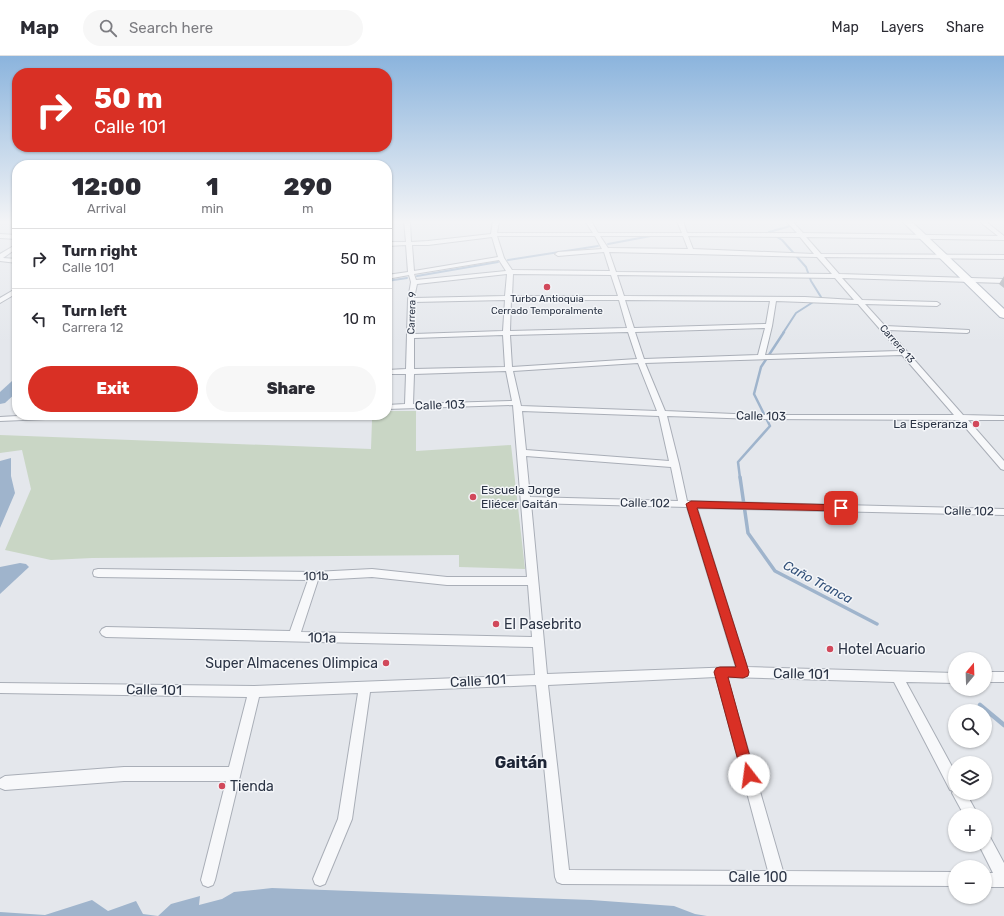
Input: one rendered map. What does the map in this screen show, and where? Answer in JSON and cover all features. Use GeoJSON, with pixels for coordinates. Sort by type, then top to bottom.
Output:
{"type":"FeatureCollection","features":[{"type":"Feature","properties":{"kind":"main road"},"geometry":{"type":"LineString","coordinates":[[951,261],[1003,312]]}},
{"type":"Feature","properties":{"kind":"street","name":"Carrera 9"},"geometry":{"type":"LineString","coordinates":[[409,406],[411,300],[414,282],[411,273],[411,261]]}},
{"type":"Feature","properties":{"kind":"street"},"geometry":{"type":"LineString","coordinates":[[392,276],[482,261]]}},
{"type":"Feature","properties":{"kind":"street"},"geometry":{"type":"LineString","coordinates":[[503,261],[510,272],[506,334],[509,369],[518,406],[542,678]]}},
{"type":"Feature","properties":{"kind":"street"},"geometry":{"type":"LineString","coordinates":[[609,261],[620,299],[641,361],[662,413],[687,504],[743,672]]}},
{"type":"Feature","properties":{"kind":"street","name":"Carrera 13"},"geometry":{"type":"LineString","coordinates":[[824,261],[1004,467]]}},
{"type":"Feature","properties":{"kind":"street"},"geometry":{"type":"LineString","coordinates":[[414,282],[510,272],[837,276],[1004,281]]}},
{"type":"Feature","properties":{"kind":"street"},"geometry":{"type":"LineString","coordinates":[[0,301],[12,293]]}},
{"type":"Feature","properties":{"kind":"street"},"geometry":{"type":"LineString","coordinates":[[411,300],[508,298],[805,299],[825,302],[937,304]]}},
{"type":"Feature","properties":{"kind":"street"},"geometry":{"type":"LineString","coordinates":[[762,357],[773,299]]}},
{"type":"Feature","properties":{"kind":"street"},"geometry":{"type":"LineString","coordinates":[[411,336],[769,326]]}},
{"type":"Feature","properties":{"kind":"street"},"geometry":{"type":"LineString","coordinates":[[883,328],[967,331]]}},
{"type":"Feature","properties":{"kind":"street"},"geometry":{"type":"LineString","coordinates":[[392,372],[509,369],[641,361],[904,353]]}},
{"type":"Feature","properties":{"kind":"street","name":"Calle 103"},"geometry":{"type":"LineString","coordinates":[[392,407],[518,406],[757,417],[1004,418]]}},
{"type":"Feature","properties":{"kind":"street"},"geometry":{"type":"LineString","coordinates":[[0,419],[12,418]]}},
{"type":"Feature","properties":{"kind":"street"},"geometry":{"type":"LineString","coordinates":[[522,453],[675,464]]}},
{"type":"Feature","properties":{"kind":"street","name":"Calle 102"},"geometry":{"type":"LineString","coordinates":[[526,500],[1004,512]]}},
{"type":"Feature","properties":{"kind":"street","name":"101b"},"geometry":{"type":"LineString","coordinates":[[98,573],[314,576],[372,573],[447,580],[533,581]]}},
{"type":"Feature","properties":{"kind":"street"},"geometry":{"type":"LineString","coordinates":[[293,637],[314,576]]}},
{"type":"Feature","properties":{"kind":"street","name":"101a"},"geometry":{"type":"LineString","coordinates":[[106,632],[538,642]]}},
{"type":"Feature","properties":{"kind":"street"},"geometry":{"type":"LineString","coordinates":[[720,672],[777,877]]}},
{"type":"Feature","properties":{"kind":"street","name":"Calle 101"},"geometry":{"type":"LineString","coordinates":[[0,688],[254,692],[542,678],[720,672],[948,678]]}},
{"type":"Feature","properties":{"kind":"street"},"geometry":{"type":"LineString","coordinates":[[897,676],[948,772]]}},
{"type":"Feature","properties":{"kind":"street"},"geometry":{"type":"LineString","coordinates":[[992,677],[1004,676]]}},
{"type":"Feature","properties":{"kind":"street","name":"Calle 100"},"geometry":{"type":"LineString","coordinates":[[542,678],[562,877],[777,877],[948,880]]}},
{"type":"Feature","properties":{"kind":"street"},"geometry":{"type":"LineString","coordinates":[[320,879],[345,819],[365,686]]}},
{"type":"Feature","properties":{"kind":"street"},"geometry":{"type":"LineString","coordinates":[[208,880],[254,692]]}},
{"type":"Feature","properties":{"kind":"street"},"geometry":{"type":"LineString","coordinates":[[5,783],[124,774],[234,774]]}},
{"type":"Feature","properties":{"kind":"street"},"geometry":{"type":"LineString","coordinates":[[990,852],[1004,879],[992,880]]}},
{"type":"Feature","properties":{"kind":"green space"},"geometry":{"type":"Polygon","coordinates":[[[392,411],[416,411],[416,451],[511,445],[525,569],[459,567],[459,555],[92,558],[51,560],[5,550],[31,489],[22,450],[0,453],[0,435],[371,449],[372,420],[392,420],[392,411]]]}},
{"type":"Feature","properties":{"kind":"water"},"geometry":{"type":"Polygon","coordinates":[[[11,458],[11,476],[15,493],[0,528],[0,461],[11,458]]]}},
{"type":"Feature","properties":{"kind":"water"},"geometry":{"type":"Polygon","coordinates":[[[20,563],[26,564],[29,567],[0,594],[0,567],[20,563]]]}},
{"type":"Feature","properties":{"kind":"water"},"geometry":{"type":"Polygon","coordinates":[[[272,888],[591,900],[674,906],[695,914],[707,916],[158,916],[171,904],[200,896],[199,905],[222,899],[234,892],[272,888]]]}},
{"type":"Feature","properties":{"kind":"water"},"geometry":{"type":"Polygon","coordinates":[[[92,900],[108,911],[136,901],[143,914],[158,916],[0,916],[0,912],[45,915],[92,900]]]}},
{"type":"Feature","properties":{"kind":"waterway","name":"Caño Tranca"},"geometry":{"type":"LineString","coordinates":[[783,333],[796,313],[821,297],[811,281],[806,267],[801,261]]}},
{"type":"Feature","properties":{"kind":"waterway"},"geometry":{"type":"LineString","coordinates":[[417,276],[498,262]]}},
{"type":"Feature","properties":{"kind":"waterway"},"geometry":{"type":"LineString","coordinates":[[392,280],[407,278]]}},
{"type":"Feature","properties":{"kind":"waterway","name":"Caño Tranca"},"geometry":{"type":"LineString","coordinates":[[740,478],[738,462],[770,426],[754,394],[761,367],[784,332]]}},
{"type":"Feature","properties":{"kind":"waterway"},"geometry":{"type":"LineString","coordinates":[[0,400],[12,389]]}},
{"type":"Feature","properties":{"kind":"waterway","name":"Caño Tranca"},"geometry":{"type":"LineString","coordinates":[[740,477],[748,533],[775,571],[877,624]]}},
{"type":"Feature","properties":{"kind":"waterway","name":"Caño Tranca"},"geometry":{"type":"LineString","coordinates":[[992,715],[1004,725]]}},
{"type":"Feature","properties":{"kind":"place","name":"Turbo Antioquia Cerrado Temporalmente"},"geometry":{"type":"Point","coordinates":[547,287]}},
{"type":"Feature","properties":{"kind":"place","name":"La Esperanza"},"geometry":{"type":"Point","coordinates":[976,424]}},
{"type":"Feature","properties":{"kind":"place","name":"Escuela Jorge Eliécer Gaitán"},"geometry":{"type":"Point","coordinates":[473,497]}},
{"type":"Feature","properties":{"kind":"place","name":"El Pasebrito"},"geometry":{"type":"Point","coordinates":[496,624]}},
{"type":"Feature","properties":{"kind":"place","name":"Hotel Acuario"},"geometry":{"type":"Point","coordinates":[830,649]}},
{"type":"Feature","properties":{"kind":"place","name":"Super Almacenes Olimpica"},"geometry":{"type":"Point","coordinates":[386,663]}},
{"type":"Feature","properties":{"kind":"place","name":"Tienda"},"geometry":{"type":"Point","coordinates":[222,786]}},
{"type":"Feature","properties":{"kind":"district","name":"Gaitán"},"geometry":{"type":"Point","coordinates":[521,762]}},
{"type":"Feature","properties":{"kind":"route"},"geometry":{"type":"LineString","coordinates":[[749,775],[720,672],[743,672],[691,504],[841,508]]}}]}
